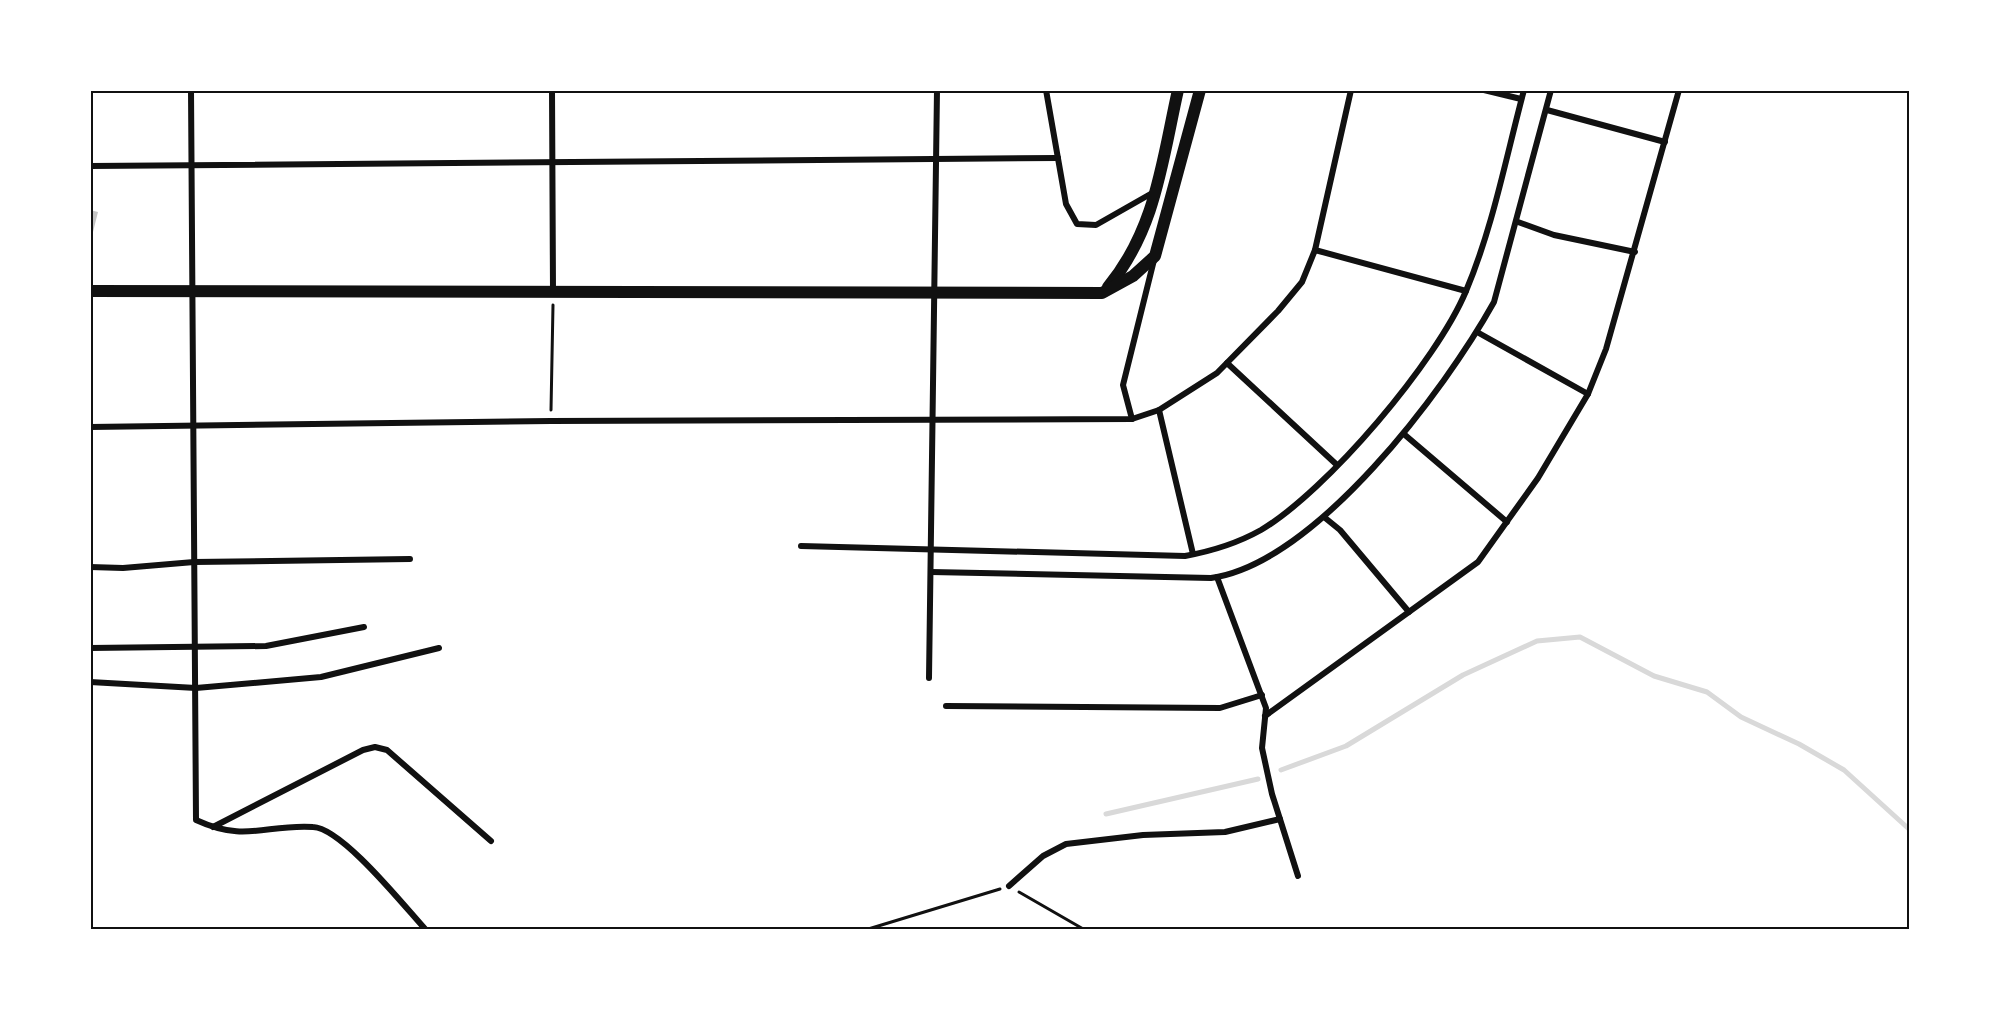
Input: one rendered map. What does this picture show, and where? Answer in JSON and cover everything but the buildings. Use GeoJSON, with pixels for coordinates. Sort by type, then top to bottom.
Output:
{"type":"FeatureCollection","features":[{"type":"Feature","properties":{"kind":"main road"},"geometry":{"type":"LineString","coordinates":[[1102,293],[1125,266],[1137,246],[1150,215],[1178,90]]}},
{"type":"Feature","properties":{"kind":"main road"},"geometry":{"type":"LineString","coordinates":[[90,291],[1102,293],[1133,276],[1155,256],[1200,90]]}},
{"type":"Feature","properties":{"kind":"street"},"geometry":{"type":"LineString","coordinates":[[191,90],[196,820],[236,833],[314,826],[332,832],[351,849],[426,930]]}},
{"type":"Feature","properties":{"kind":"street"},"geometry":{"type":"LineString","coordinates":[[552,90],[553,291]]}},
{"type":"Feature","properties":{"kind":"street"},"geometry":{"type":"LineString","coordinates":[[929,678],[937,90]]}},
{"type":"Feature","properties":{"kind":"street"},"geometry":{"type":"LineString","coordinates":[[1046,90],[1066,204],[1077,224],[1096,225],[1155,192]]}},
{"type":"Feature","properties":{"kind":"street"},"geometry":{"type":"LineString","coordinates":[[90,427],[551,421],[1132,419],[1159,410],[1217,373],[1278,311],[1302,282],[1315,250],[1351,90]]}},
{"type":"Feature","properties":{"kind":"street"},"geometry":{"type":"LineString","coordinates":[[1484,90],[1521,99]]}},
{"type":"Feature","properties":{"kind":"street"},"geometry":{"type":"LineString","coordinates":[[801,546],[931,551],[1193,554],[1222,549],[1263,529],[1326,477],[1423,362],[1447,329],[1466,291],[1490,222],[1524,90]]}},
{"type":"Feature","properties":{"kind":"street"},"geometry":{"type":"LineString","coordinates":[[931,572],[1217,577],[1231,575],[1261,562],[1324,517],[1405,435],[1477,332],[1494,302],[1518,222],[1551,90]]}},
{"type":"Feature","properties":{"kind":"street"},"geometry":{"type":"LineString","coordinates":[[1265,717],[1478,562],[1538,478],[1588,394],[1606,349],[1679,90]]}},
{"type":"Feature","properties":{"kind":"street"},"geometry":{"type":"LineString","coordinates":[[1547,110],[1665,142]]}},
{"type":"Feature","properties":{"kind":"street"},"geometry":{"type":"LineString","coordinates":[[90,166],[1058,159]]}},
{"type":"Feature","properties":{"kind":"street"},"geometry":{"type":"LineString","coordinates":[[1518,222],[1554,235],[1635,252]]}},
{"type":"Feature","properties":{"kind":"street"},"geometry":{"type":"LineString","coordinates":[[1315,250],[1466,291]]}},
{"type":"Feature","properties":{"kind":"street"},"geometry":{"type":"LineString","coordinates":[[1132,419],[1124,385],[1155,256]]}},
{"type":"Feature","properties":{"kind":"street"},"geometry":{"type":"LineString","coordinates":[[1477,332],[1588,394]]}},
{"type":"Feature","properties":{"kind":"street"},"geometry":{"type":"LineString","coordinates":[[1227,363],[1337,465]]}},
{"type":"Feature","properties":{"kind":"street"},"geometry":{"type":"LineString","coordinates":[[1159,410],[1193,554]]}},
{"type":"Feature","properties":{"kind":"street"},"geometry":{"type":"LineString","coordinates":[[1405,435],[1507,522]]}},
{"type":"Feature","properties":{"kind":"street"},"geometry":{"type":"LineString","coordinates":[[1324,517],[1340,530],[1409,612]]}},
{"type":"Feature","properties":{"kind":"street"},"geometry":{"type":"LineString","coordinates":[[90,567],[123,568],[195,562],[410,559]]}},
{"type":"Feature","properties":{"kind":"street"},"geometry":{"type":"LineString","coordinates":[[1217,577],[1262,695],[1265,717],[1262,748],[1280,819],[1298,876]]}},
{"type":"Feature","properties":{"kind":"street"},"geometry":{"type":"LineString","coordinates":[[90,648],[266,646],[364,627]]}},
{"type":"Feature","properties":{"kind":"street"},"geometry":{"type":"LineString","coordinates":[[90,682],[196,688],[321,677],[439,648]]}},
{"type":"Feature","properties":{"kind":"street"},"geometry":{"type":"LineString","coordinates":[[946,706],[1220,708],[1262,695]]}},
{"type":"Feature","properties":{"kind":"street"},"geometry":{"type":"LineString","coordinates":[[212,827],[363,750],[375,747],[387,750],[491,841]]}},
{"type":"Feature","properties":{"kind":"street"},"geometry":{"type":"LineString","coordinates":[[1009,886],[1043,856],[1066,844],[1143,835],[1225,832],[1280,819]]}},
{"type":"Feature","properties":{"kind":"path"},"geometry":{"type":"LineString","coordinates":[[551,421],[553,291]]}},
{"type":"Feature","properties":{"kind":"path"},"geometry":{"type":"LineString","coordinates":[[865,930],[1009,886],[1085,930]]}},
{"type":"Feature","properties":{"kind":"waterway"},"geometry":{"type":"LineString","coordinates":[[1281,770],[1346,746],[1463,675],[1537,641],[1580,637],[1654,676],[1707,692],[1741,717],[1799,744],[1844,770],[1910,830]]}},
{"type":"Feature","properties":{"kind":"waterway"},"geometry":{"type":"LineString","coordinates":[[1106,814],[1258,779]]}}]}
